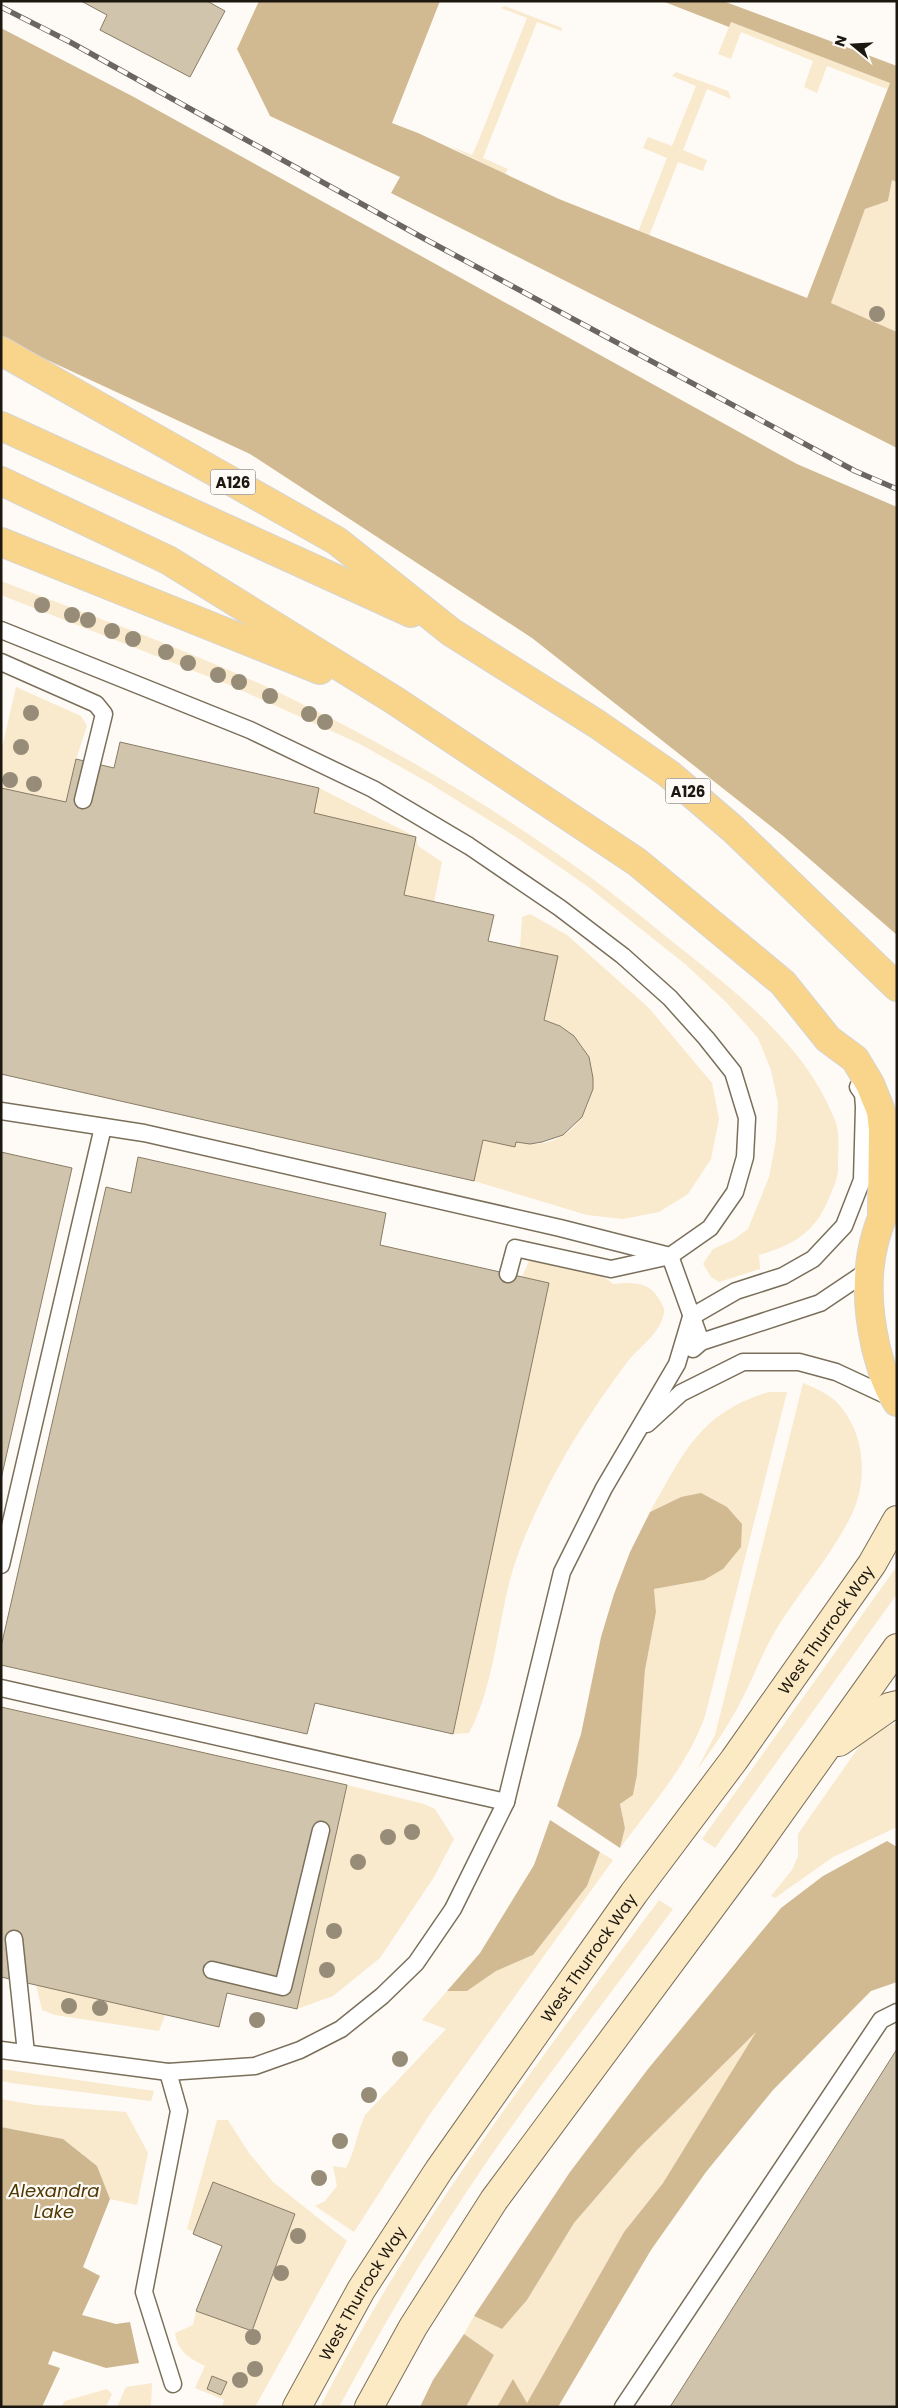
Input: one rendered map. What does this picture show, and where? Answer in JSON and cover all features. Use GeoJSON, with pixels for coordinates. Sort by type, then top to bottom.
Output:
{"type":"FeatureCollection","features":[{"type":"Feature","properties":{"kind":"main road","name":"A126"},"geometry":{"type":"LineString","coordinates":[[1,351],[337,541],[451,632],[597,724],[669,774],[733,829],[897,987]]}},
{"type":"Feature","properties":{"kind":"main road","name":"A126"},"geometry":{"type":"LineString","coordinates":[[1,426],[451,632]]}},
{"type":"Feature","properties":{"kind":"main road"},"geometry":{"type":"LineString","coordinates":[[1,481],[168,560],[394,700],[637,862],[783,983],[828,1039],[855,1059],[870,1084],[881,1111],[883,1130],[882,1216]]}},
{"type":"Feature","properties":{"kind":"main road"},"geometry":{"type":"LineString","coordinates":[[1,542],[394,700]]}},
{"type":"Feature","properties":{"kind":"main road"},"geometry":{"type":"LineString","coordinates":[[896,1401],[883,1375],[867,1300],[873,1242],[882,1216],[897,1189]]}},
{"type":"Feature","properties":{"kind":"main road","name":"West Thurrock Way"},"geometry":{"type":"LineString","coordinates":[[297,2407],[361,2290],[439,2170],[634,1893],[734,1760],[860,1581],[897,1520]]}},
{"type":"Feature","properties":{"kind":"main road"},"geometry":{"type":"LineString","coordinates":[[369,2407],[413,2327],[494,2200],[598,2063],[824,1753],[897,1648]]}},
{"type":"Feature","properties":{"kind":"main road"},"geometry":{"type":"LineString","coordinates":[[824,1753],[888,1707],[897,1706]]}},
{"type":"Feature","properties":{"kind":"lane"},"geometry":{"type":"LineString","coordinates":[[1,630],[250,730],[374,789],[469,846],[560,908],[622,956],[670,998],[733,1072],[747,1118],[744,1157],[735,1192],[710,1228],[670,1256],[611,1269],[515,1248],[508,1274]]}},
{"type":"Feature","properties":{"kind":"lane"},"geometry":{"type":"LineString","coordinates":[[1,662],[96,704],[104,714],[83,800]]}},
{"type":"Feature","properties":{"kind":"lane"},"geometry":{"type":"LineString","coordinates":[[1,2050],[168,2072],[255,2066],[300,2050],[342,2029],[375,2002],[416,1962],[453,1909],[506,1802],[562,1572],[604,1488],[677,1364],[691,1317],[736,1291],[783,1276],[813,1259],[844,1226],[862,1180],[863,1094],[828,1039]]}},
{"type":"Feature","properties":{"kind":"lane"},"geometry":{"type":"LineString","coordinates":[[1,1111],[144,1133],[560,1228],[670,1256]]}},
{"type":"Feature","properties":{"kind":"lane"},"geometry":{"type":"LineString","coordinates":[[1,1565],[103,1127]]}},
{"type":"Feature","properties":{"kind":"lane"},"geometry":{"type":"LineString","coordinates":[[670,1256],[700,1342]]}},
{"type":"Feature","properties":{"kind":"lane"},"geometry":{"type":"LineString","coordinates":[[677,1364],[700,1342],[820,1303],[869,1270]]}},
{"type":"Feature","properties":{"kind":"lane"},"geometry":{"type":"LineString","coordinates":[[634,1435],[681,1393],[743,1362],[799,1362],[836,1372],[896,1401]]}},
{"type":"Feature","properties":{"kind":"lane"},"geometry":{"type":"LineString","coordinates":[[1,1688],[506,1802]]}},
{"type":"Feature","properties":{"kind":"lane"},"geometry":{"type":"LineString","coordinates":[[212,1970],[283,1987],[321,1830]]}},
{"type":"Feature","properties":{"kind":"lane"},"geometry":{"type":"LineString","coordinates":[[14,1939],[26,2053]]}},
{"type":"Feature","properties":{"kind":"lane"},"geometry":{"type":"LineString","coordinates":[[623,2407],[881,2020],[897,2012]]}},
{"type":"Feature","properties":{"kind":"lane"},"geometry":{"type":"LineString","coordinates":[[168,2072],[180,2111],[144,2292],[173,2384]]}},
{"type":"Feature","properties":{"kind":"shaded area"},"geometry":{"type":"Polygon","coordinates":[[[259,1],[440,1],[392,123],[418,133],[559,199],[807,298],[890,83],[731,22],[729,27],[662,1],[723,1],[897,66],[897,182],[892,180],[888,201],[865,209],[831,303],[897,332],[897,448],[391,193],[400,177],[270,116],[237,49],[259,1]]]}},
{"type":"Feature","properties":{"kind":"shaded area"},"geometry":{"type":"Polygon","coordinates":[[[505,6],[562,28],[562,31],[537,22],[483,158],[508,169],[505,174],[447,145],[472,155],[478,142],[527,18],[501,8],[505,6]]]}},
{"type":"Feature","properties":{"kind":"shaded area"},"geometry":{"type":"Polygon","coordinates":[[[731,22],[890,83],[887,89],[827,66],[817,93],[804,87],[813,61],[741,32],[731,59],[718,54],[731,22]]]}},
{"type":"Feature","properties":{"kind":"shaded area"},"geometry":{"type":"Polygon","coordinates":[[[1,28],[132,96],[797,464],[897,507],[897,935],[782,835],[532,638],[250,454],[43,358],[1,336],[1,28]]]}},
{"type":"Feature","properties":{"kind":"shaded area"},"geometry":{"type":"Polygon","coordinates":[[[676,72],[728,91],[731,99],[707,89],[683,150],[707,160],[703,171],[678,162],[649,236],[638,232],[667,158],[643,148],[648,137],[672,146],[696,86],[672,76],[676,72]]]}},
{"type":"Feature","properties":{"kind":"shaded area"},"geometry":{"type":"Polygon","coordinates":[[[892,180],[897,182],[897,332],[831,303],[865,209],[888,201],[892,180]]]}},
{"type":"Feature","properties":{"kind":"shaded area"},"geometry":{"type":"Polygon","coordinates":[[[1,581],[217,665],[288,697],[357,732],[492,810],[572,864],[634,910],[725,984],[770,1025],[790,1047],[824,1096],[837,1128],[838,1169],[833,1189],[823,1210],[810,1229],[792,1242],[759,1255],[760,1269],[719,1282],[711,1277],[703,1264],[713,1249],[733,1240],[748,1229],[769,1177],[776,1140],[778,1103],[771,1070],[758,1038],[726,1002],[685,964],[587,886],[516,837],[429,783],[360,744],[232,686],[1,595],[1,581]]]}},
{"type":"Feature","properties":{"kind":"shaded area"},"geometry":{"type":"Polygon","coordinates":[[[16,687],[81,716],[87,726],[76,759],[66,802],[1,788],[1,752],[16,687]]]}},
{"type":"Feature","properties":{"kind":"shaded area"},"geometry":{"type":"Polygon","coordinates":[[[319,788],[416,837],[314,813],[319,788]]]}},
{"type":"Feature","properties":{"kind":"shaded area"},"geometry":{"type":"Polygon","coordinates":[[[416,837],[418,846],[442,862],[434,902],[404,895],[416,837]]]}},
{"type":"Feature","properties":{"kind":"shaded area"},"geometry":{"type":"Polygon","coordinates":[[[530,914],[567,935],[649,1008],[712,1083],[719,1119],[711,1159],[688,1194],[659,1212],[623,1219],[587,1215],[474,1181],[483,1140],[515,1147],[516,1142],[543,1143],[565,1134],[581,1118],[590,1097],[592,1074],[585,1051],[570,1033],[544,1020],[520,948],[522,917],[530,914]]]}},
{"type":"Feature","properties":{"kind":"shaded area"},"geometry":{"type":"Polygon","coordinates":[[[536,1257],[592,1267],[613,1284],[633,1283],[645,1286],[655,1293],[663,1306],[664,1313],[654,1333],[628,1361],[598,1403],[554,1475],[518,1553],[505,1599],[489,1678],[477,1716],[469,1733],[453,1734],[549,1284],[522,1277],[529,1261],[536,1257]]]}},
{"type":"Feature","properties":{"kind":"shaded area"},"geometry":{"type":"Polygon","coordinates":[[[803,1383],[833,1399],[849,1419],[860,1446],[862,1476],[860,1491],[856,1505],[842,1532],[777,1628],[733,1715],[697,1770],[715,1735],[803,1383]]]}},
{"type":"Feature","properties":{"kind":"shaded area"},"geometry":{"type":"Polygon","coordinates":[[[769,1392],[787,1392],[705,1716],[698,1734],[679,1768],[620,1848],[625,1828],[620,1804],[633,1795],[637,1775],[645,1670],[656,1612],[654,1589],[704,1580],[681,1497],[650,1512],[673,1471],[696,1438],[726,1411],[769,1392]]]}},
{"type":"Feature","properties":{"kind":"shaded area"},"geometry":{"type":"Polygon","coordinates":[[[701,1493],[727,1507],[742,1524],[741,1547],[723,1569],[704,1580],[654,1589],[656,1612],[645,1670],[637,1775],[633,1795],[620,1804],[625,1828],[620,1848],[557,1806],[581,1734],[601,1637],[614,1594],[630,1552],[650,1512],[681,1497],[701,1493]]]}},
{"type":"Feature","properties":{"kind":"shaded area"},"geometry":{"type":"Polygon","coordinates":[[[897,1566],[897,1594],[715,1848],[702,1839],[897,1566]]]}},
{"type":"Feature","properties":{"kind":"shaded area"},"geometry":{"type":"Polygon","coordinates":[[[897,1722],[897,1827],[833,1857],[775,1898],[771,1896],[792,1870],[798,1856],[798,1834],[861,1744],[871,1735],[897,1722]]]}},
{"type":"Feature","properties":{"kind":"shaded area"},"geometry":{"type":"Polygon","coordinates":[[[347,1785],[424,1804],[435,1809],[454,1839],[434,1877],[380,1958],[333,1996],[297,2009],[347,1785]]]}},
{"type":"Feature","properties":{"kind":"shaded area"},"geometry":{"type":"Polygon","coordinates":[[[550,1820],[600,1852],[587,1886],[533,1955],[496,1971],[467,1991],[447,1991],[480,1953],[534,1865],[550,1820]]]}},
{"type":"Feature","properties":{"kind":"shaded area"},"geometry":{"type":"Polygon","coordinates":[[[887,1841],[897,1847],[897,1982],[871,1991],[773,2090],[706,2172],[651,2250],[558,2407],[497,2407],[513,2379],[527,2403],[624,2232],[663,2183],[756,2032],[637,2150],[574,2223],[527,2300],[502,2329],[474,2316],[570,2172],[648,2069],[781,1908],[823,1876],[887,1841]]]}},
{"type":"Feature","properties":{"kind":"shaded area"},"geometry":{"type":"Polygon","coordinates":[[[600,1852],[613,1860],[430,2114],[354,2232],[315,2206],[325,2201],[337,2186],[333,2166],[346,2168],[365,2115],[446,2029],[422,2020],[447,1991],[467,1991],[496,1971],[533,1955],[587,1886],[600,1852]]]}},
{"type":"Feature","properties":{"kind":"shaded area"},"geometry":{"type":"Polygon","coordinates":[[[659,1900],[673,1909],[485,2164],[412,2277],[339,2407],[320,2407],[356,2340],[436,2210],[523,2084],[659,1900]]]}},
{"type":"Feature","properties":{"kind":"shaded area"},"geometry":{"type":"Polygon","coordinates":[[[36,1985],[165,2015],[159,2031],[55,2015],[42,2010],[36,1985]]]}},
{"type":"Feature","properties":{"kind":"shaded area"},"geometry":{"type":"Polygon","coordinates":[[[758,2029],[663,2183],[624,2232],[527,2403],[513,2380],[497,2407],[466,2407],[494,2355],[464,2334],[474,2316],[502,2329],[527,2300],[574,2223],[637,2150],[758,2029]]]}},
{"type":"Feature","properties":{"kind":"shaded area"},"geometry":{"type":"Polygon","coordinates":[[[1,2069],[154,2091],[151,2101],[11,2083],[1,2081],[1,2069]]]}},
{"type":"Feature","properties":{"kind":"shaded area"},"geometry":{"type":"Polygon","coordinates":[[[1,2099],[36,2105],[126,2112],[148,2153],[137,2205],[110,2199],[97,2166],[63,2139],[1,2127],[1,2099]]]}},
{"type":"Feature","properties":{"kind":"shaded area"},"geometry":{"type":"Polygon","coordinates":[[[217,2120],[228,2120],[249,2153],[273,2182],[347,2241],[255,2407],[222,2407],[224,2400],[195,2388],[205,2366],[185,2354],[176,2340],[175,2333],[193,2325],[196,2311],[252,2331],[295,2214],[213,2183],[194,2232],[187,2229],[217,2120]]]}},
{"type":"Feature","properties":{"kind":"shaded area"},"geometry":{"type":"Polygon","coordinates":[[[464,2334],[494,2355],[466,2407],[420,2407],[433,2380],[464,2334]]]}},
{"type":"Feature","properties":{"kind":"shaded area"},"geometry":{"type":"Polygon","coordinates":[[[152,2383],[151,2407],[117,2407],[126,2387],[152,2383]]]}},
{"type":"Feature","properties":{"kind":"shaded area"},"geometry":{"type":"Polygon","coordinates":[[[107,2389],[112,2394],[106,2407],[61,2407],[65,2401],[107,2389]]]}},
{"type":"Feature","properties":{"kind":"water","name":"Alexandra Lake"},"geometry":{"type":"Polygon","coordinates":[[[1,2127],[63,2139],[97,2166],[110,2199],[83,2267],[100,2276],[82,2315],[116,2324],[130,2322],[139,2363],[106,2368],[53,2351],[48,2364],[60,2368],[42,2407],[1,2407],[1,2127]]]}},
{"type":"Feature","properties":{"kind":"building"},"geometry":{"type":"Polygon","coordinates":[[[81,1],[207,1],[225,11],[190,77],[100,30],[107,15],[81,1]]]}},
{"type":"Feature","properties":{"kind":"building"},"geometry":{"type":"Polygon","coordinates":[[[120,742],[319,788],[314,813],[416,837],[404,895],[494,915],[488,941],[558,956],[544,1020],[560,1026],[574,1036],[589,1057],[593,1089],[582,1117],[563,1135],[542,1142],[530,1144],[516,1142],[515,1147],[483,1140],[474,1181],[1,1074],[1,788],[66,802],[76,759],[114,768],[120,742]]]}},
{"type":"Feature","properties":{"kind":"building"},"geometry":{"type":"Polygon","coordinates":[[[1,1152],[72,1168],[1,1479],[1,1152]]]}},
{"type":"Feature","properties":{"kind":"building"},"geometry":{"type":"Polygon","coordinates":[[[138,1157],[386,1213],[380,1245],[549,1283],[453,1734],[315,1703],[307,1734],[1,1665],[1,1647],[106,1187],[131,1193],[138,1157]]]}},
{"type":"Feature","properties":{"kind":"building"},"geometry":{"type":"Polygon","coordinates":[[[1,1707],[347,1785],[297,2009],[227,1993],[219,2027],[1,1977],[1,1707]]]}},
{"type":"Feature","properties":{"kind":"building"},"geometry":{"type":"Polygon","coordinates":[[[897,2049],[897,2407],[670,2407],[897,2049]]]}},
{"type":"Feature","properties":{"kind":"building"},"geometry":{"type":"Polygon","coordinates":[[[213,2182],[295,2214],[252,2331],[196,2311],[222,2246],[193,2234],[213,2182]]]}},
{"type":"Feature","properties":{"kind":"building"},"geometry":{"type":"Polygon","coordinates":[[[212,2376],[227,2382],[221,2395],[207,2389],[212,2376]]]}},
{"type":"Feature","properties":{"kind":"railway"},"geometry":{"type":"LineString","coordinates":[[1,7],[70,42],[423,238],[855,471],[897,489]]}}]}
